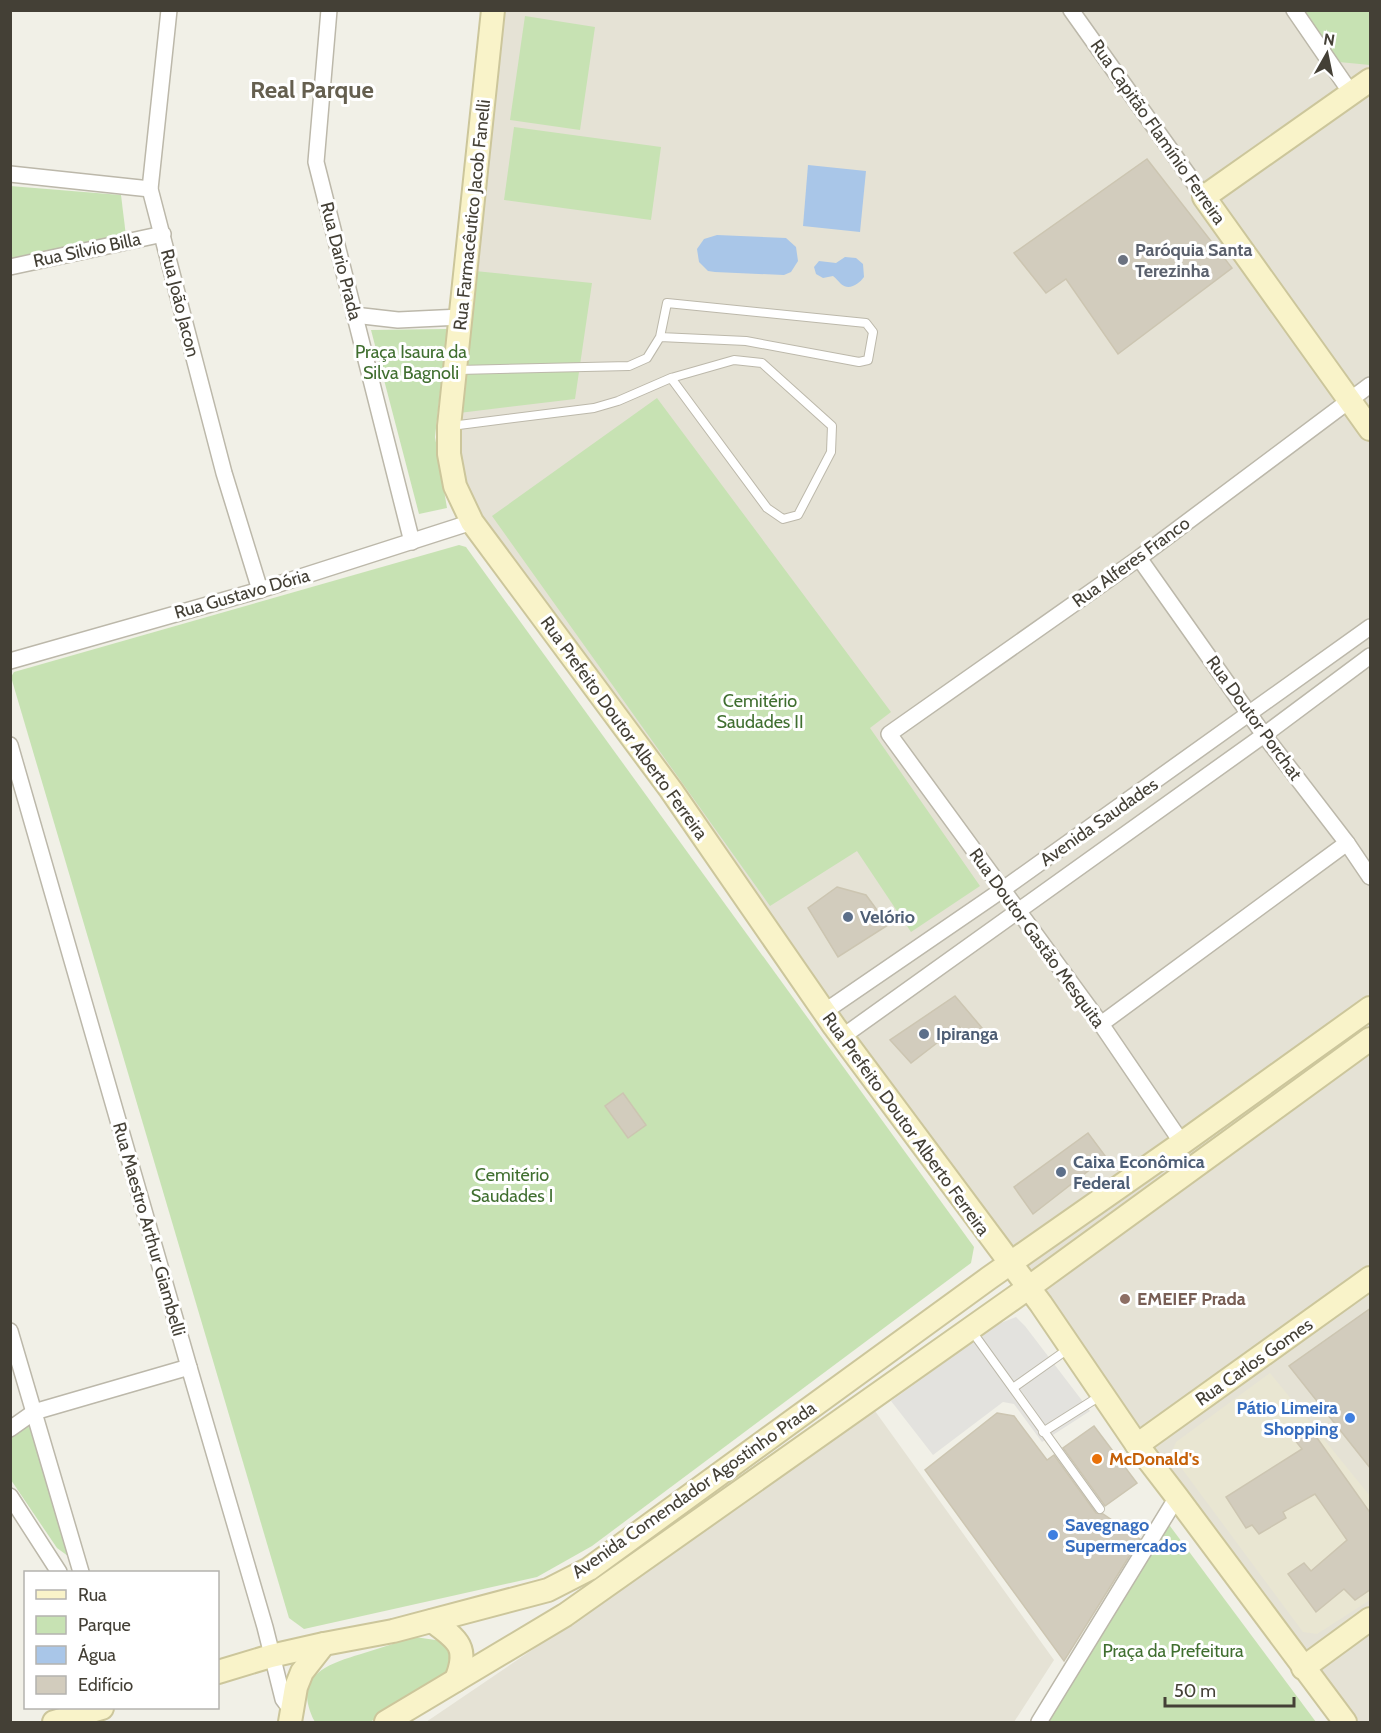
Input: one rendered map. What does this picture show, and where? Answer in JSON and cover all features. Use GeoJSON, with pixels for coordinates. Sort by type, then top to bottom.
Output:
{"type":"FeatureCollection","features":[{"type":"Feature","properties":{"kind":"main road","name":"Rua Farmacêutico Jacob Fanelli"},"geometry":{"type":"LineString","coordinates":[[472,522],[455,486],[449,454],[449,426],[493,10]]}},
{"type":"Feature","properties":{"kind":"main road"},"geometry":{"type":"LineString","coordinates":[[1204,197],[1371,80]]}},
{"type":"Feature","properties":{"kind":"main road","name":"Rua Capitão Flamínio Ferreira"},"geometry":{"type":"LineString","coordinates":[[1204,197],[1371,429]]}},
{"type":"Feature","properties":{"kind":"main road","name":"Rua Prefeito Doutor Alberto Ferreira"},"geometry":{"type":"LineString","coordinates":[[472,522],[671,790],[824,1012],[1029,1288],[1137,1445],[1345,1722]]}},
{"type":"Feature","properties":{"kind":"main road","name":"Avenida Comendador Agostinho Prada"},"geometry":{"type":"LineString","coordinates":[[219,1672],[271,1656],[432,1622],[548,1590],[589,1569],[1010,1264],[1371,1008]]}},
{"type":"Feature","properties":{"kind":"main road","name":"Avenida Comendador Agostinho Prada"},"geometry":{"type":"LineString","coordinates":[[386,1722],[565,1614],[1029,1288],[1371,1040]]}},
{"type":"Feature","properties":{"kind":"main road","name":"Rua Carlos Gomes"},"geometry":{"type":"LineString","coordinates":[[1137,1445],[1371,1278]]}},
{"type":"Feature","properties":{"kind":"main road"},"geometry":{"type":"LineString","coordinates":[[1304,1668],[1371,1619]]}},
{"type":"Feature","properties":{"kind":"main road"},"geometry":{"type":"LineString","coordinates":[[432,1622],[448,1632],[458,1644],[463,1655],[456,1680]]}},
{"type":"Feature","properties":{"kind":"main road"},"geometry":{"type":"LineString","coordinates":[[294,1719],[296,1687],[302,1672],[324,1644]]}},
{"type":"Feature","properties":{"kind":"main road"},"geometry":{"type":"LineString","coordinates":[[54,1722],[96,1709]]}},
{"type":"Feature","properties":{"kind":"street","name":"Rua João Jacon"},"geometry":{"type":"LineString","coordinates":[[169,10],[150,189],[224,473],[260,590]]}},
{"type":"Feature","properties":{"kind":"street","name":"Rua Dario Prada"},"geometry":{"type":"LineString","coordinates":[[329,10],[316,162],[412,542]]}},
{"type":"Feature","properties":{"kind":"street","name":"Rua Capitão Flamínio Ferreira"},"geometry":{"type":"LineString","coordinates":[[1071,10],[1204,197]]}},
{"type":"Feature","properties":{"kind":"street"},"geometry":{"type":"LineString","coordinates":[[1294,10],[1351,93]]}},
{"type":"Feature","properties":{"kind":"street"},"geometry":{"type":"LineString","coordinates":[[10,174],[150,189]]}},
{"type":"Feature","properties":{"kind":"street","name":"Rua Silvio Billa"},"geometry":{"type":"LineString","coordinates":[[10,267],[163,234]]}},
{"type":"Feature","properties":{"kind":"street"},"geometry":{"type":"LineString","coordinates":[[354,315],[399,320],[461,317]]}},
{"type":"Feature","properties":{"kind":"street","name":"Rua Alferes Franco"},"geometry":{"type":"LineString","coordinates":[[889,734],[1139,558],[1371,385]]}},
{"type":"Feature","properties":{"kind":"street","name":"Rua Gustavo Dória"},"geometry":{"type":"LineString","coordinates":[[10,661],[260,590],[472,522]]}},
{"type":"Feature","properties":{"kind":"street","name":"Rua Doutor Porchat"},"geometry":{"type":"LineString","coordinates":[[1139,558],[1264,735],[1371,877]]}},
{"type":"Feature","properties":{"kind":"street","name":"Avenida Saudades"},"geometry":{"type":"LineString","coordinates":[[824,1012],[1002,890],[1371,627]]}},
{"type":"Feature","properties":{"kind":"street","name":"Avenida Saudades"},"geometry":{"type":"LineString","coordinates":[[842,1037],[1371,656]]}},
{"type":"Feature","properties":{"kind":"street","name":"Rua Doutor Gastão Mesquita"},"geometry":{"type":"LineString","coordinates":[[889,734],[1101,1024],[1182,1143]]}},
{"type":"Feature","properties":{"kind":"street","name":"Rua Maestro Arthur Giambelli"},"geometry":{"type":"LineString","coordinates":[[10,745],[265,1627],[283,1699],[294,1719]]}},
{"type":"Feature","properties":{"kind":"street"},"geometry":{"type":"LineString","coordinates":[[1101,1024],[1347,843]]}},
{"type":"Feature","properties":{"kind":"street"},"geometry":{"type":"LineString","coordinates":[[10,1331],[81,1571]]}},
{"type":"Feature","properties":{"kind":"street"},"geometry":{"type":"LineString","coordinates":[[10,1429],[34,1412],[189,1367]]}},
{"type":"Feature","properties":{"kind":"street"},"geometry":{"type":"LineString","coordinates":[[10,1496],[58,1571]]}},
{"type":"Feature","properties":{"kind":"street"},"geometry":{"type":"LineString","coordinates":[[1039,1722],[1177,1497]]}},
{"type":"Feature","properties":{"kind":"lane"},"geometry":{"type":"LineString","coordinates":[[455,370],[629,366],[647,358],[660,337],[667,303],[866,323],[873,332],[868,360],[859,362],[746,341],[660,337]]}},
{"type":"Feature","properties":{"kind":"lane"},"geometry":{"type":"LineString","coordinates":[[449,426],[594,408],[618,401],[671,378],[734,360],[762,363],[832,426],[831,452],[798,515],[783,519],[767,508],[671,378]]}},
{"type":"Feature","properties":{"kind":"lane"},"geometry":{"type":"LineString","coordinates":[[970,1329],[1100,1509]]}},
{"type":"Feature","properties":{"kind":"lane"},"geometry":{"type":"LineString","coordinates":[[1013,1388],[1070,1348]]}},
{"type":"Feature","properties":{"kind":"lane"},"geometry":{"type":"LineString","coordinates":[[1043,1432],[1101,1395]]}},
{"type":"Feature","properties":{"kind":"shaded area"},"geometry":{"type":"Polygon","coordinates":[[[497,11],[1370,11],[1370,1722],[1342,1722],[466,497],[454,441],[497,11]]]}},
{"type":"Feature","properties":{"kind":"shaded area"},"geometry":{"type":"Polygon","coordinates":[[[1016,1317],[1090,1411],[1042,1442],[1014,1404],[1003,1402],[933,1455],[891,1401],[998,1324],[1016,1317]]]}},
{"type":"Feature","properties":{"kind":"shaded area"},"geometry":{"type":"Polygon","coordinates":[[[1270,1373],[1370,1496],[1370,1600],[1317,1634],[1303,1632],[1171,1454],[1176,1442],[1270,1373]]]}},
{"type":"Feature","properties":{"kind":"shaded area"},"geometry":{"type":"Polygon","coordinates":[[[875,1411],[1054,1660],[1014,1722],[426,1722],[625,1587],[875,1411]]]}},
{"type":"Feature","properties":{"kind":"green space"},"geometry":{"type":"Polygon","coordinates":[[[1304,11],[1370,11],[1370,65],[1339,62],[1304,11]]]}},
{"type":"Feature","properties":{"kind":"green space"},"geometry":{"type":"Polygon","coordinates":[[[525,16],[595,27],[580,130],[510,120],[525,16]]]}},
{"type":"Feature","properties":{"kind":"green space"},"geometry":{"type":"Polygon","coordinates":[[[514,127],[661,147],[651,220],[504,200],[514,127]]]}},
{"type":"Feature","properties":{"kind":"green space"},"geometry":{"type":"Polygon","coordinates":[[[10,186],[121,195],[126,236],[11,262],[10,186]]]}},
{"type":"Feature","properties":{"kind":"green space"},"geometry":{"type":"Polygon","coordinates":[[[475,271],[592,283],[575,399],[459,413],[475,271]]]}},
{"type":"Feature","properties":{"kind":"green space","name":"Praça Isaura da Silva Bagnoli"},"geometry":{"type":"Polygon","coordinates":[[[447,329],[435,437],[447,508],[419,514],[371,330],[447,329]]]}},
{"type":"Feature","properties":{"kind":"green space","name":"Cemitério Saudades II"},"geometry":{"type":"Polygon","coordinates":[[[657,398],[891,712],[870,728],[980,886],[911,932],[857,851],[770,906],[492,516],[657,398]]]}},
{"type":"Feature","properties":{"kind":"green space","name":"Cemitério Saudades I"},"geometry":{"type":"Polygon","coordinates":[[[459,545],[466,547],[974,1247],[971,1263],[592,1546],[537,1577],[304,1629],[289,1618],[11,677],[14,672],[459,545]]]}},
{"type":"Feature","properties":{"kind":"green space"},"geometry":{"type":"Polygon","coordinates":[[[28,1422],[68,1556],[57,1548],[11,1480],[10,1434],[28,1422]]]}},
{"type":"Feature","properties":{"kind":"green space","name":"Praça da Prefeitura"},"geometry":{"type":"Polygon","coordinates":[[[1167,1522],[1316,1722],[1045,1722],[1167,1522]]]}},
{"type":"Feature","properties":{"kind":"green space"},"geometry":{"type":"Polygon","coordinates":[[[415,1637],[442,1641],[452,1653],[449,1674],[370,1722],[315,1722],[307,1694],[310,1684],[324,1668],[347,1658],[415,1637]]]}},
{"type":"Feature","properties":{"kind":"water"},"geometry":{"type":"Polygon","coordinates":[[[808,165],[866,171],[860,232],[803,226],[808,165]]]}},
{"type":"Feature","properties":{"kind":"water"},"geometry":{"type":"Polygon","coordinates":[[[717,235],[786,238],[796,247],[798,261],[791,272],[784,275],[708,271],[699,262],[697,249],[704,239],[717,235]]]}},
{"type":"Feature","properties":{"kind":"water"},"geometry":{"type":"Polygon","coordinates":[[[845,257],[856,258],[863,264],[864,277],[857,284],[847,287],[833,276],[823,278],[816,274],[814,267],[819,261],[836,263],[845,257]]]}},
{"type":"Feature","properties":{"kind":"building","name":"Paróquia Santa Terezinha"},"geometry":{"type":"Polygon","coordinates":[[[1147,159],[1232,268],[1118,354],[1066,279],[1046,293],[1014,253],[1147,159]]]}},
{"type":"Feature","properties":{"kind":"building","name":"Velório"},"geometry":{"type":"Polygon","coordinates":[[[837,887],[866,895],[888,925],[838,957],[808,908],[837,887]]]}},
{"type":"Feature","properties":{"kind":"building","name":"Ipiranga"},"geometry":{"type":"Polygon","coordinates":[[[955,996],[982,1028],[968,1039],[959,1026],[911,1063],[890,1040],[955,996]]]}},
{"type":"Feature","properties":{"kind":"building"},"geometry":{"type":"Polygon","coordinates":[[[623,1093],[646,1125],[628,1138],[605,1106],[623,1093]]]}},
{"type":"Feature","properties":{"kind":"building","name":"Caixa Econômica Federal"},"geometry":{"type":"Polygon","coordinates":[[[1088,1133],[1106,1157],[1033,1214],[1014,1187],[1088,1133]]]}},
{"type":"Feature","properties":{"kind":"building","name":"Pátio Limeira Shopping"},"geometry":{"type":"Polygon","coordinates":[[[1371,1308],[1371,1469],[1289,1366],[1371,1308]]]}},
{"type":"Feature","properties":{"kind":"building","name":"Savegnago Supermercados"},"geometry":{"type":"Polygon","coordinates":[[[997,1413],[1014,1416],[1047,1460],[1054,1455],[1096,1513],[1103,1514],[1140,1539],[1064,1661],[925,1470],[997,1413]]]}},
{"type":"Feature","properties":{"kind":"building"},"geometry":{"type":"Polygon","coordinates":[[[1094,1426],[1137,1483],[1105,1506],[1063,1448],[1094,1426]]]}},
{"type":"Feature","properties":{"kind":"building"},"geometry":{"type":"Polygon","coordinates":[[[1310,1428],[1371,1514],[1371,1589],[1355,1600],[1344,1589],[1316,1612],[1288,1574],[1304,1563],[1311,1571],[1347,1540],[1315,1494],[1283,1512],[1286,1518],[1259,1534],[1252,1525],[1246,1528],[1226,1497],[1302,1449],[1294,1439],[1310,1428]]]}},
{"type":"Feature","properties":{"kind":"place","name":"Paróquia Santa Terezinha"},"geometry":{"type":"Point","coordinates":[1123,260]}},
{"type":"Feature","properties":{"kind":"place","name":"Velório"},"geometry":{"type":"Point","coordinates":[848,917]}},
{"type":"Feature","properties":{"kind":"place","name":"Ipiranga"},"geometry":{"type":"Point","coordinates":[924,1034]}},
{"type":"Feature","properties":{"kind":"place","name":"Caixa Econômica Federal"},"geometry":{"type":"Point","coordinates":[1061,1172]}},
{"type":"Feature","properties":{"kind":"place","name":"EMEIEF Prada"},"geometry":{"type":"Point","coordinates":[1125,1299]}},
{"type":"Feature","properties":{"kind":"place","name":"Pátio Limeira Shopping"},"geometry":{"type":"Point","coordinates":[1350,1418]}},
{"type":"Feature","properties":{"kind":"place","name":"McDonald's"},"geometry":{"type":"Point","coordinates":[1097,1459]}},
{"type":"Feature","properties":{"kind":"place","name":"Savegnago Supermercados"},"geometry":{"type":"Point","coordinates":[1053,1535]}},
{"type":"Feature","properties":{"kind":"district","name":"Real Parque"},"geometry":{"type":"Point","coordinates":[312,90]}}]}
